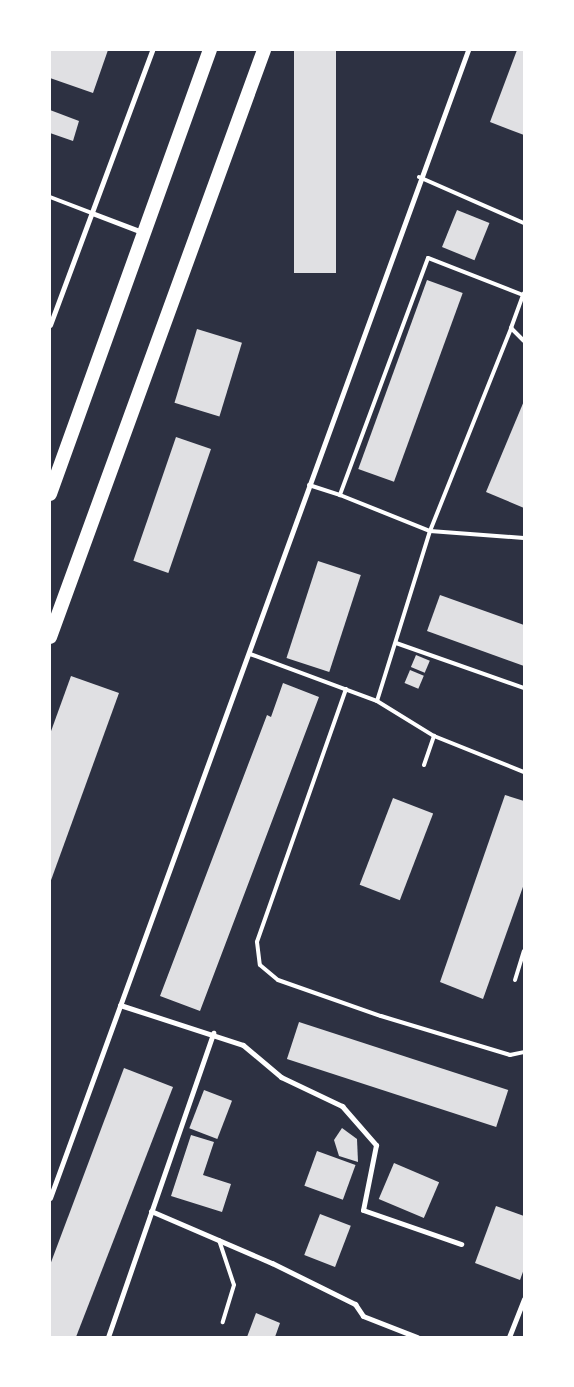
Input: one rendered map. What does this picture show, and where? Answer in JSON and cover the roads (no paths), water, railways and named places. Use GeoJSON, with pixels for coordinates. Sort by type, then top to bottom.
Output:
{"type":"FeatureCollection","features":[{"type":"Feature","properties":{"kind":"highway"},"geometry":{"type":"LineString","coordinates":[[50,494],[142,232],[210,50]]}},
{"type":"Feature","properties":{"kind":"highway"},"geometry":{"type":"LineString","coordinates":[[50,637],[264,50]]}},
{"type":"Feature","properties":{"kind":"street"},"geometry":{"type":"LineString","coordinates":[[50,325],[152,50]]}},
{"type":"Feature","properties":{"kind":"street"},"geometry":{"type":"LineString","coordinates":[[50,1198],[250,654],[308,485],[419,177],[468,50]]}},
{"type":"Feature","properties":{"kind":"street"},"geometry":{"type":"LineString","coordinates":[[92,213],[142,232]]}},
{"type":"Feature","properties":{"kind":"street"},"geometry":{"type":"LineString","coordinates":[[120,1005],[213,1033],[243,1045],[281,1077],[342,1106],[376,1145],[363,1210],[461,1244]]}},
{"type":"Feature","properties":{"kind":"street"},"geometry":{"type":"LineString","coordinates":[[108,1337],[213,1033]]}},
{"type":"Feature","properties":{"kind":"street"},"geometry":{"type":"LineString","coordinates":[[151,1211],[219,1240],[355,1304],[363,1316],[417,1337]]}},
{"type":"Feature","properties":{"kind":"street"},"geometry":{"type":"LineString","coordinates":[[509,1337],[524,1298]]}},
{"type":"Feature","properties":{"kind":"lane"},"geometry":{"type":"LineString","coordinates":[[419,177],[524,223]]}},
{"type":"Feature","properties":{"kind":"lane"},"geometry":{"type":"LineString","coordinates":[[50,196],[92,213]]}},
{"type":"Feature","properties":{"kind":"lane"},"geometry":{"type":"LineString","coordinates":[[340,495],[428,258],[524,294],[430,531],[377,701]]}},
{"type":"Feature","properties":{"kind":"lane"},"geometry":{"type":"LineString","coordinates":[[511,328],[524,342]]}},
{"type":"Feature","properties":{"kind":"lane"},"geometry":{"type":"LineString","coordinates":[[308,485],[340,495],[430,531],[524,538]]}},
{"type":"Feature","properties":{"kind":"lane"},"geometry":{"type":"LineString","coordinates":[[396,642],[524,688]]}},
{"type":"Feature","properties":{"kind":"lane"},"geometry":{"type":"LineString","coordinates":[[250,654],[377,701],[434,736],[524,772]]}},
{"type":"Feature","properties":{"kind":"lane"},"geometry":{"type":"LineString","coordinates":[[346,689],[256,942],[260,965],[278,980],[380,1016],[510,1055],[524,1052]]}},
{"type":"Feature","properties":{"kind":"lane"},"geometry":{"type":"LineString","coordinates":[[424,765],[434,736]]}},
{"type":"Feature","properties":{"kind":"lane"},"geometry":{"type":"LineString","coordinates":[[515,980],[524,951]]}},
{"type":"Feature","properties":{"kind":"lane"},"geometry":{"type":"LineString","coordinates":[[219,1240],[234,1285],[224,1322]]}}]}
